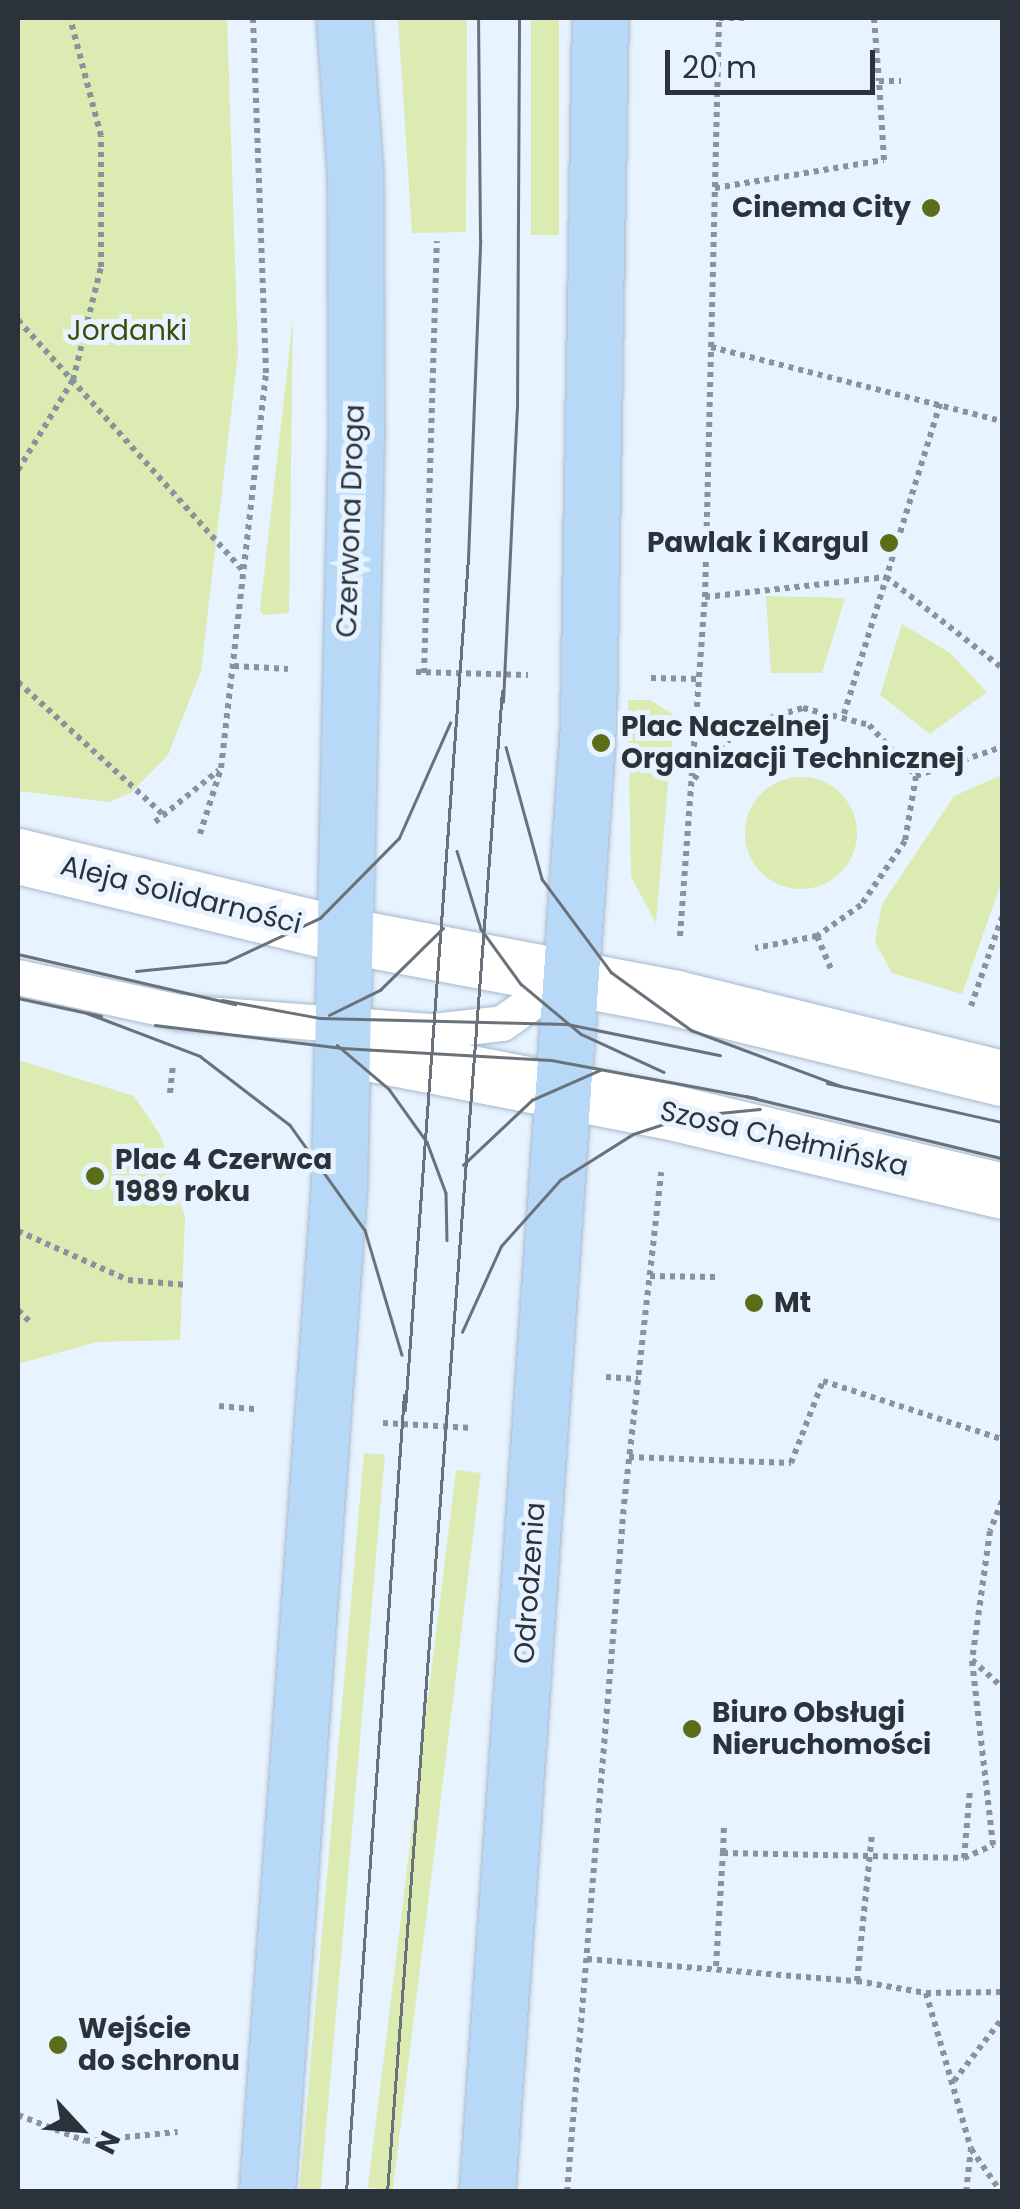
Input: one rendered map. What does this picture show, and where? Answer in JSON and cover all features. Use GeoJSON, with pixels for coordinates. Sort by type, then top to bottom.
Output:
{"type":"FeatureCollection","features":[{"type":"Feature","properties":{"kind":"main road","name":"Czerwona Droga"},"geometry":{"type":"LineString","coordinates":[[342,1036],[356,360],[344,18]]}},
{"type":"Feature","properties":{"kind":"main road"},"geometry":{"type":"LineString","coordinates":[[570,975],[588,724],[600,18]]}},
{"type":"Feature","properties":{"kind":"main road","name":"Odrodzenia"},"geometry":{"type":"LineString","coordinates":[[486,2192],[570,975]]}},
{"type":"Feature","properties":{"kind":"main road"},"geometry":{"type":"LineString","coordinates":[[267,2192],[327,1416],[342,1036]]}},
{"type":"Feature","properties":{"kind":"street","name":"Aleja Solidarności"},"geometry":{"type":"LineString","coordinates":[[18,856],[344,935]]}},
{"type":"Feature","properties":{"kind":"street"},"geometry":{"type":"LineString","coordinates":[[344,935],[570,975],[1002,1078]]}},
{"type":"Feature","properties":{"kind":"street","name":"Szosa Chełmińska"},"geometry":{"type":"LineString","coordinates":[[342,1036],[564,1092],[1002,1191]]}},
{"type":"Feature","properties":{"kind":"lane"},"geometry":{"type":"LineString","coordinates":[[18,977],[179,1012],[342,1036],[475,1030],[502,1023],[570,975]]}},
{"type":"Feature","properties":{"kind":"lane","name":"Szosa Chełmińska"},"geometry":{"type":"LineString","coordinates":[[475,1030],[564,1092]]}},
{"type":"Feature","properties":{"kind":"path"},"geometry":{"type":"LineString","coordinates":[[18,470],[73,380],[101,267],[104,173],[94,96],[70,18]]}},
{"type":"Feature","properties":{"kind":"path"},"geometry":{"type":"LineString","coordinates":[[198,840],[221,768],[266,374],[253,18]]}},
{"type":"Feature","properties":{"kind":"path"},"geometry":{"type":"LineString","coordinates":[[678,955],[694,781],[704,596],[719,18],[744,18]]}},
{"type":"Feature","properties":{"kind":"path"},"geometry":{"type":"LineString","coordinates":[[715,188],[884,160],[874,18]]}},
{"type":"Feature","properties":{"kind":"path"},"geometry":{"type":"LineString","coordinates":[[878,81],[900,80]]}},
{"type":"Feature","properties":{"kind":"path"},"geometry":{"type":"LineString","coordinates":[[424,673],[437,241]]}},
{"type":"Feature","properties":{"kind":"path"},"geometry":{"type":"LineString","coordinates":[[18,320],[245,573]]}},
{"type":"Feature","properties":{"kind":"path"},"geometry":{"type":"LineString","coordinates":[[711,347],[1002,421]]}},
{"type":"Feature","properties":{"kind":"path"},"geometry":{"type":"LineString","coordinates":[[844,714],[940,404]]}},
{"type":"Feature","properties":{"kind":"path"},"geometry":{"type":"LineString","coordinates":[[704,596],[886,577],[1002,668]]}},
{"type":"Feature","properties":{"kind":"path"},"geometry":{"type":"LineString","coordinates":[[234,666],[294,669]]}},
{"type":"Feature","properties":{"kind":"path"},"geometry":{"type":"LineString","coordinates":[[403,672],[548,676]]}},
{"type":"Feature","properties":{"kind":"path"},"geometry":{"type":"LineString","coordinates":[[642,678],[699,679]]}},
{"type":"Feature","properties":{"kind":"path"},"geometry":{"type":"LineString","coordinates":[[18,682],[166,817]]}},
{"type":"Feature","properties":{"kind":"path"},"geometry":{"type":"LineString","coordinates":[[694,781],[722,742],[758,717],[803,708],[844,714],[888,740],[916,776],[905,841],[861,905],[817,936],[749,949]]}},
{"type":"Feature","properties":{"kind":"path"},"geometry":{"type":"LineString","coordinates":[[916,776],[1002,747]]}},
{"type":"Feature","properties":{"kind":"path"},"geometry":{"type":"LineString","coordinates":[[964,1026],[1002,917]]}},
{"type":"Feature","properties":{"kind":"path"},"geometry":{"type":"LineString","coordinates":[[170,1093],[174,1062]]}},
{"type":"Feature","properties":{"kind":"path"},"geometry":{"type":"LineString","coordinates":[[567,2192],[629,1457],[664,1152]]}},
{"type":"Feature","properties":{"kind":"path"},"geometry":{"type":"LineString","coordinates":[[18,1231],[128,1280],[186,1285]]}},
{"type":"Feature","properties":{"kind":"path"},"geometry":{"type":"LineString","coordinates":[[650,1276],[715,1277]]}},
{"type":"Feature","properties":{"kind":"path"},"geometry":{"type":"LineString","coordinates":[[18,1310],[30,1323]]}},
{"type":"Feature","properties":{"kind":"path"},"geometry":{"type":"LineString","coordinates":[[590,1375],[638,1380]]}},
{"type":"Feature","properties":{"kind":"path"},"geometry":{"type":"LineString","coordinates":[[629,1457],[792,1464],[822,1381],[1002,1439]]}},
{"type":"Feature","properties":{"kind":"path"},"geometry":{"type":"LineString","coordinates":[[219,1406],[256,1409]]}},
{"type":"Feature","properties":{"kind":"path"},"geometry":{"type":"LineString","coordinates":[[376,1422],[472,1430]]}},
{"type":"Feature","properties":{"kind":"path"},"geometry":{"type":"LineString","coordinates":[[993,1845],[972,1660],[990,1531],[1002,1501]]}},
{"type":"Feature","properties":{"kind":"path"},"geometry":{"type":"LineString","coordinates":[[972,1660],[1002,1687]]}},
{"type":"Feature","properties":{"kind":"path"},"geometry":{"type":"LineString","coordinates":[[964,1858],[970,1789]]}},
{"type":"Feature","properties":{"kind":"path"},"geometry":{"type":"LineString","coordinates":[[716,1966],[724,1824]]}},
{"type":"Feature","properties":{"kind":"path"},"geometry":{"type":"LineString","coordinates":[[857,1981],[872,1834]]}},
{"type":"Feature","properties":{"kind":"path"},"geometry":{"type":"LineString","coordinates":[[723,1853],[964,1858],[993,1845],[1002,1835]]}},
{"type":"Feature","properties":{"kind":"path"},"geometry":{"type":"LineString","coordinates":[[587,1959],[716,1966],[857,1981],[926,1993],[1002,1992]]}},
{"type":"Feature","properties":{"kind":"path"},"geometry":{"type":"LineString","coordinates":[[926,1993],[971,2148],[1001,2192]]}},
{"type":"Feature","properties":{"kind":"path"},"geometry":{"type":"LineString","coordinates":[[953,2082],[1002,2019]]}},
{"type":"Feature","properties":{"kind":"path"},"geometry":{"type":"LineString","coordinates":[[18,2114],[85,2141],[178,2132]]}},
{"type":"Feature","properties":{"kind":"path"},"geometry":{"type":"LineString","coordinates":[[966,2192],[971,2148]]}},
{"type":"Feature","properties":{"kind":"green space","name":"Jordanki"},"geometry":{"type":"Polygon","coordinates":[[[18,18],[227,18],[238,354],[201,671],[168,755],[132,792],[109,802],[18,791],[18,18]]]}},
{"type":"Feature","properties":{"kind":"green space"},"geometry":{"type":"Polygon","coordinates":[[[398,18],[467,18],[466,232],[412,233],[398,18]]]}},
{"type":"Feature","properties":{"kind":"green space"},"geometry":{"type":"Polygon","coordinates":[[[531,18],[559,18],[559,235],[531,235],[531,18]]]}},
{"type":"Feature","properties":{"kind":"green space"},"geometry":{"type":"Polygon","coordinates":[[[293,318],[289,613],[263,615],[260,610],[293,318]]]}},
{"type":"Feature","properties":{"kind":"green space"},"geometry":{"type":"Polygon","coordinates":[[[766,596],[845,598],[822,673],[771,673],[766,596]]]}},
{"type":"Feature","properties":{"kind":"green space"},"geometry":{"type":"Polygon","coordinates":[[[902,624],[950,653],[987,692],[930,734],[880,695],[902,624]]]}},
{"type":"Feature","properties":{"kind":"green space"},"geometry":{"type":"Polygon","coordinates":[[[628,700],[650,700],[674,715],[656,923],[631,877],[628,700]]]}},
{"type":"Feature","properties":{"kind":"green space"},"geometry":{"type":"Polygon","coordinates":[[[1002,775],[1002,881],[962,994],[892,973],[875,942],[882,904],[954,796],[1002,775]]]}},
{"type":"Feature","properties":{"kind":"green space"},"geometry":{"type":"Polygon","coordinates":[[[801,777],[822,782],[840,794],[852,812],[857,833],[852,854],[840,872],[822,884],[801,889],[780,884],[762,872],[750,854],[745,833],[750,812],[762,794],[780,782],[801,777]]]}},
{"type":"Feature","properties":{"kind":"green space","name":"Plac 4 Czerwca 1989 roku"},"geometry":{"type":"Polygon","coordinates":[[[18,1060],[134,1096],[161,1136],[185,1217],[180,1340],[96,1342],[18,1364],[18,1060]]]}},
{"type":"Feature","properties":{"kind":"green space"},"geometry":{"type":"Polygon","coordinates":[[[364,1453],[385,1455],[320,2192],[300,2190],[364,1453]]]}},
{"type":"Feature","properties":{"kind":"green space"},"geometry":{"type":"Polygon","coordinates":[[[456,1470],[481,1473],[393,2191],[368,2188],[456,1470]]]}},
{"type":"Feature","properties":{"kind":"tram line"},"geometry":{"type":"LineString","coordinates":[[405,1410],[468,559],[480,240],[478,18]]}},
{"type":"Feature","properties":{"kind":"tram line"},"geometry":{"type":"LineString","coordinates":[[503,702],[517,409],[519,18]]}},
{"type":"Feature","properties":{"kind":"tram line"},"geometry":{"type":"LineString","coordinates":[[387,2192],[502,691]]}},
{"type":"Feature","properties":{"kind":"tram line"},"geometry":{"type":"LineString","coordinates":[[136,971],[226,962],[320,918],[399,838],[450,723]]}},
{"type":"Feature","properties":{"kind":"tram line"},"geometry":{"type":"LineString","coordinates":[[506,747],[542,879],[611,972],[691,1030],[841,1086]]}},
{"type":"Feature","properties":{"kind":"tram line"},"geometry":{"type":"LineString","coordinates":[[457,851],[481,929],[521,984],[581,1034],[664,1072]]}},
{"type":"Feature","properties":{"kind":"tram line"},"geometry":{"type":"LineString","coordinates":[[329,1015],[380,990],[443,928]]}},
{"type":"Feature","properties":{"kind":"tram line"},"geometry":{"type":"LineString","coordinates":[[18,954],[235,1004]]}},
{"type":"Feature","properties":{"kind":"tram line"},"geometry":{"type":"LineString","coordinates":[[18,998],[101,1016]]}},
{"type":"Feature","properties":{"kind":"tram line"},"geometry":{"type":"LineString","coordinates":[[222,1000],[320,1018],[567,1024],[720,1055]]}},
{"type":"Feature","properties":{"kind":"tram line"},"geometry":{"type":"LineString","coordinates":[[87,1013],[200,1056],[290,1125],[365,1230],[402,1355]]}},
{"type":"Feature","properties":{"kind":"tram line"},"geometry":{"type":"LineString","coordinates":[[155,1025],[342,1048],[551,1060],[756,1098]]}},
{"type":"Feature","properties":{"kind":"tram line"},"geometry":{"type":"LineString","coordinates":[[337,1045],[389,1089],[427,1142],[446,1193],[447,1240]]}},
{"type":"Feature","properties":{"kind":"tram line"},"geometry":{"type":"LineString","coordinates":[[463,1165],[532,1100],[600,1070]]}},
{"type":"Feature","properties":{"kind":"tram line"},"geometry":{"type":"LineString","coordinates":[[827,1083],[1002,1122]]}},
{"type":"Feature","properties":{"kind":"tram line"},"geometry":{"type":"LineString","coordinates":[[745,1096],[1002,1158]]}},
{"type":"Feature","properties":{"kind":"tram line"},"geometry":{"type":"LineString","coordinates":[[462,1332],[501,1246],[560,1180],[633,1134],[688,1116],[760,1109]]}},
{"type":"Feature","properties":{"kind":"tram line"},"geometry":{"type":"LineString","coordinates":[[346,2192],[404,1395]]}},
{"type":"Feature","properties":{"kind":"place","name":"Cinema City"},"geometry":{"type":"Point","coordinates":[931,208]}},
{"type":"Feature","properties":{"kind":"place","name":"Pawlak i Kargul"},"geometry":{"type":"Point","coordinates":[889,543]}},
{"type":"Feature","properties":{"kind":"place","name":"Plac Naczelnej Organizacji Technicznej"},"geometry":{"type":"Point","coordinates":[601,743]}},
{"type":"Feature","properties":{"kind":"place","name":"Plac 4 Czerwca 1989 roku"},"geometry":{"type":"Point","coordinates":[95,1176]}},
{"type":"Feature","properties":{"kind":"place","name":"Mt"},"geometry":{"type":"Point","coordinates":[754,1303]}},
{"type":"Feature","properties":{"kind":"place","name":"Biuro Obsługi Nieruchomości"},"geometry":{"type":"Point","coordinates":[692,1729]}},
{"type":"Feature","properties":{"kind":"place","name":"Wejście do schronu"},"geometry":{"type":"Point","coordinates":[58,2045]}}]}
